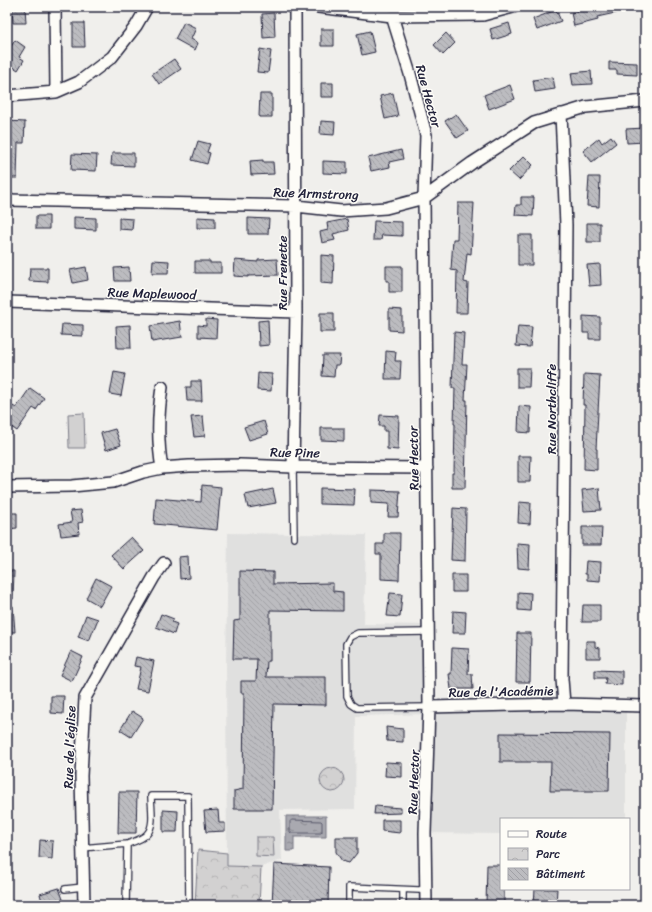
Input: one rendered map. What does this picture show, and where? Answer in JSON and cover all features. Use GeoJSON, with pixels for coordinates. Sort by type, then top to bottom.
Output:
{"type":"FeatureCollection","features":[{"type":"Feature","properties":{"kind":"street"},"geometry":{"type":"LineString","coordinates":[[55,7],[56,92]]}},
{"type":"Feature","properties":{"kind":"street"},"geometry":{"type":"LineString","coordinates":[[7,96],[56,92],[79,82],[112,57],[136,26],[147,7]]}},
{"type":"Feature","properties":{"kind":"street","name":"Rue Frenette"},"geometry":{"type":"LineString","coordinates":[[293,467],[296,312],[295,7]]}},
{"type":"Feature","properties":{"kind":"street"},"geometry":{"type":"LineString","coordinates":[[318,7],[392,16],[483,15],[513,7]]}},
{"type":"Feature","properties":{"kind":"street","name":"Rue Hector"},"geometry":{"type":"LineString","coordinates":[[392,16],[410,74],[426,135],[424,198],[429,707],[425,833],[426,905]]}},
{"type":"Feature","properties":{"kind":"street","name":"Rue Armstrong"},"geometry":{"type":"LineString","coordinates":[[7,200],[296,206],[341,211],[386,208],[424,198],[472,163],[534,123],[586,107],[645,101]]}},
{"type":"Feature","properties":{"kind":"street","name":"Rue Northcliffe"},"geometry":{"type":"LineString","coordinates":[[561,114],[566,225],[562,679],[564,704]]}},
{"type":"Feature","properties":{"kind":"street","name":"Rue Maplewood"},"geometry":{"type":"LineString","coordinates":[[7,302],[296,312]]}},
{"type":"Feature","properties":{"kind":"street"},"geometry":{"type":"LineString","coordinates":[[162,387],[158,438],[162,468]]}},
{"type":"Feature","properties":{"kind":"street","name":"Rue Pine"},"geometry":{"type":"LineString","coordinates":[[7,487],[72,486],[113,482],[143,472],[162,468],[240,465],[427,468]]}},
{"type":"Feature","properties":{"kind":"street","name":"Rue de l'église"},"geometry":{"type":"LineString","coordinates":[[84,905],[81,776],[85,698],[154,577],[164,564]]}},
{"type":"Feature","properties":{"kind":"street","name":"Rue de l'Académie"},"geometry":{"type":"LineString","coordinates":[[429,707],[564,704],[645,706]]}},
{"type":"Feature","properties":{"kind":"lane","name":"Rue Frenette"},"geometry":{"type":"LineString","coordinates":[[293,467],[294,538]]}},
{"type":"Feature","properties":{"kind":"lane","name":"Rue de l'Académie"},"geometry":{"type":"LineString","coordinates":[[428,632],[358,634],[350,637],[346,644],[347,696],[350,704],[357,708],[429,707]]}},
{"type":"Feature","properties":{"kind":"lane"},"geometry":{"type":"LineString","coordinates":[[82,848],[127,844],[141,838],[148,833],[151,824],[151,796],[188,796],[189,905]]}},
{"type":"Feature","properties":{"kind":"lane"},"geometry":{"type":"LineString","coordinates":[[126,905],[127,844]]}},
{"type":"Feature","properties":{"kind":"lane"},"geometry":{"type":"LineString","coordinates":[[65,889],[83,886]]}},
{"type":"Feature","properties":{"kind":"lane"},"geometry":{"type":"LineString","coordinates":[[349,905],[349,887],[403,890],[426,889]]}},
{"type":"Feature","properties":{"kind":"lane"},"geometry":{"type":"LineString","coordinates":[[402,905],[403,890]]}},
{"type":"Feature","properties":{"kind":"shaded area"},"geometry":{"type":"Polygon","coordinates":[[[228,533],[366,535],[364,624],[430,625],[429,707],[626,709],[626,818],[500,818],[500,834],[425,833],[429,714],[356,716],[355,809],[280,810],[282,860],[261,867],[227,866],[226,664],[228,533]]]}},
{"type":"Feature","properties":{"kind":"green space"},"geometry":{"type":"Polygon","coordinates":[[[84,413],[85,448],[69,448],[68,414],[84,413]]]}},
{"type":"Feature","properties":{"kind":"green space"},"geometry":{"type":"Polygon","coordinates":[[[332,768],[340,772],[344,780],[340,788],[332,792],[324,788],[320,780],[324,772],[332,768]]]}},
{"type":"Feature","properties":{"kind":"green space"},"geometry":{"type":"Polygon","coordinates":[[[256,837],[273,837],[274,857],[256,856],[256,837]]]}},
{"type":"Feature","properties":{"kind":"green space"},"geometry":{"type":"Polygon","coordinates":[[[198,850],[227,853],[227,866],[261,867],[259,905],[195,905],[198,850]]]}},
{"type":"Feature","properties":{"kind":"water"},"geometry":{"type":"Polygon","coordinates":[[[286,816],[326,816],[326,837],[294,837],[294,851],[286,851],[286,816]]]}},
{"type":"Feature","properties":{"kind":"building"},"geometry":{"type":"Polygon","coordinates":[[[12,7],[25,7],[26,23],[13,23],[12,7]]]}},
{"type":"Feature","properties":{"kind":"building"},"geometry":{"type":"Polygon","coordinates":[[[593,7],[628,7],[629,10],[597,17],[598,20],[574,26],[571,13],[593,7]]]}},
{"type":"Feature","properties":{"kind":"building"},"geometry":{"type":"Polygon","coordinates":[[[556,10],[561,21],[537,30],[533,19],[556,10]]]}},
{"type":"Feature","properties":{"kind":"building"},"geometry":{"type":"Polygon","coordinates":[[[274,13],[275,37],[263,38],[262,14],[274,13]]]}},
{"type":"Feature","properties":{"kind":"building"},"geometry":{"type":"Polygon","coordinates":[[[184,22],[196,28],[191,39],[198,43],[195,50],[175,39],[184,22]]]}},
{"type":"Feature","properties":{"kind":"building"},"geometry":{"type":"Polygon","coordinates":[[[73,23],[84,23],[85,47],[73,47],[73,23]]]}},
{"type":"Feature","properties":{"kind":"building"},"geometry":{"type":"Polygon","coordinates":[[[509,23],[512,34],[493,40],[490,29],[509,23]]]}},
{"type":"Feature","properties":{"kind":"building"},"geometry":{"type":"Polygon","coordinates":[[[321,29],[334,29],[334,46],[321,46],[321,29]]]}},
{"type":"Feature","properties":{"kind":"building"},"geometry":{"type":"Polygon","coordinates":[[[370,31],[375,52],[362,55],[357,34],[370,31]]]}},
{"type":"Feature","properties":{"kind":"building"},"geometry":{"type":"Polygon","coordinates":[[[446,33],[455,43],[443,55],[434,45],[446,33]]]}},
{"type":"Feature","properties":{"kind":"building"},"geometry":{"type":"Polygon","coordinates":[[[15,40],[25,47],[19,57],[24,60],[18,70],[7,63],[7,53],[15,40]]]}},
{"type":"Feature","properties":{"kind":"building"},"geometry":{"type":"Polygon","coordinates":[[[260,49],[271,51],[268,73],[257,72],[260,49]]]}},
{"type":"Feature","properties":{"kind":"building"},"geometry":{"type":"Polygon","coordinates":[[[174,59],[181,69],[159,84],[152,74],[174,59]]]}},
{"type":"Feature","properties":{"kind":"building"},"geometry":{"type":"Polygon","coordinates":[[[609,62],[637,63],[637,75],[617,74],[617,70],[609,70],[609,62]]]}},
{"type":"Feature","properties":{"kind":"building"},"geometry":{"type":"Polygon","coordinates":[[[591,71],[592,84],[573,85],[571,73],[591,71]]]}},
{"type":"Feature","properties":{"kind":"building"},"geometry":{"type":"Polygon","coordinates":[[[553,77],[555,89],[535,92],[533,80],[553,77]]]}},
{"type":"Feature","properties":{"kind":"building"},"geometry":{"type":"Polygon","coordinates":[[[321,83],[333,83],[333,97],[321,97],[321,83]]]}},
{"type":"Feature","properties":{"kind":"building"},"geometry":{"type":"Polygon","coordinates":[[[510,85],[515,99],[489,109],[484,95],[510,85]]]}},
{"type":"Feature","properties":{"kind":"building"},"geometry":{"type":"Polygon","coordinates":[[[393,93],[398,116],[385,119],[380,96],[393,93]]]}},
{"type":"Feature","properties":{"kind":"building"},"geometry":{"type":"Polygon","coordinates":[[[260,94],[272,94],[272,117],[259,117],[260,94]]]}},
{"type":"Feature","properties":{"kind":"building"},"geometry":{"type":"Polygon","coordinates":[[[456,114],[468,131],[457,138],[445,121],[456,114]]]}},
{"type":"Feature","properties":{"kind":"building"},"geometry":{"type":"Polygon","coordinates":[[[7,121],[25,122],[24,143],[18,143],[17,178],[7,178],[7,121]]]}},
{"type":"Feature","properties":{"kind":"building"},"geometry":{"type":"Polygon","coordinates":[[[321,121],[335,122],[334,135],[320,134],[321,121]]]}},
{"type":"Feature","properties":{"kind":"building"},"geometry":{"type":"Polygon","coordinates":[[[645,128],[645,142],[627,143],[626,129],[645,128]]]}},
{"type":"Feature","properties":{"kind":"building"},"geometry":{"type":"Polygon","coordinates":[[[611,136],[616,143],[592,162],[583,151],[599,138],[602,143],[611,136]]]}},
{"type":"Feature","properties":{"kind":"building"},"geometry":{"type":"Polygon","coordinates":[[[198,141],[210,144],[207,152],[210,153],[207,164],[192,160],[198,141]]]}},
{"type":"Feature","properties":{"kind":"building"},"geometry":{"type":"Polygon","coordinates":[[[401,150],[403,159],[389,162],[390,167],[371,171],[368,158],[401,150]]]}},
{"type":"Feature","properties":{"kind":"building"},"geometry":{"type":"Polygon","coordinates":[[[112,153],[134,153],[134,166],[111,165],[112,153]]]}},
{"type":"Feature","properties":{"kind":"building"},"geometry":{"type":"Polygon","coordinates":[[[72,154],[97,155],[96,171],[71,170],[72,154]]]}},
{"type":"Feature","properties":{"kind":"building"},"geometry":{"type":"Polygon","coordinates":[[[524,156],[533,165],[519,180],[509,171],[524,156]]]}},
{"type":"Feature","properties":{"kind":"building"},"geometry":{"type":"Polygon","coordinates":[[[263,160],[263,162],[273,162],[274,174],[251,175],[250,161],[263,160]]]}},
{"type":"Feature","properties":{"kind":"building"},"geometry":{"type":"Polygon","coordinates":[[[323,161],[347,162],[347,174],[323,173],[323,161]]]}},
{"type":"Feature","properties":{"kind":"building"},"geometry":{"type":"Polygon","coordinates":[[[589,177],[600,177],[599,207],[587,206],[589,177]]]}},
{"type":"Feature","properties":{"kind":"building"},"geometry":{"type":"Polygon","coordinates":[[[521,197],[534,197],[533,216],[515,215],[516,205],[521,205],[521,197]]]}},
{"type":"Feature","properties":{"kind":"building"},"geometry":{"type":"Polygon","coordinates":[[[458,203],[474,203],[471,254],[467,253],[464,282],[468,283],[467,313],[456,313],[457,271],[451,270],[453,239],[457,239],[458,203]]]}},
{"type":"Feature","properties":{"kind":"building"},"geometry":{"type":"Polygon","coordinates":[[[36,216],[49,216],[49,229],[36,229],[36,216]]]}},
{"type":"Feature","properties":{"kind":"building"},"geometry":{"type":"Polygon","coordinates":[[[74,217],[96,218],[96,230],[74,229],[74,217]]]}},
{"type":"Feature","properties":{"kind":"building"},"geometry":{"type":"Polygon","coordinates":[[[197,217],[215,218],[215,228],[197,228],[197,217]]]}},
{"type":"Feature","properties":{"kind":"building"},"geometry":{"type":"Polygon","coordinates":[[[119,218],[133,219],[132,230],[119,229],[119,218]]]}},
{"type":"Feature","properties":{"kind":"building"},"geometry":{"type":"Polygon","coordinates":[[[248,218],[269,219],[268,234],[248,234],[248,218]]]}},
{"type":"Feature","properties":{"kind":"building"},"geometry":{"type":"Polygon","coordinates":[[[347,219],[349,230],[333,234],[335,240],[322,243],[320,232],[328,230],[327,223],[347,219]]]}},
{"type":"Feature","properties":{"kind":"building"},"geometry":{"type":"Polygon","coordinates":[[[374,221],[402,222],[402,236],[382,235],[381,240],[373,240],[374,221]]]}},
{"type":"Feature","properties":{"kind":"building"},"geometry":{"type":"Polygon","coordinates":[[[587,223],[600,223],[600,242],[587,242],[587,223]]]}},
{"type":"Feature","properties":{"kind":"building"},"geometry":{"type":"Polygon","coordinates":[[[518,235],[532,235],[532,265],[518,265],[518,235]]]}},
{"type":"Feature","properties":{"kind":"building"},"geometry":{"type":"Polygon","coordinates":[[[321,255],[334,256],[333,284],[321,283],[321,255]]]}},
{"type":"Feature","properties":{"kind":"building"},"geometry":{"type":"Polygon","coordinates":[[[277,259],[278,275],[248,277],[234,276],[235,260],[258,262],[258,260],[277,259]]]}},
{"type":"Feature","properties":{"kind":"building"},"geometry":{"type":"Polygon","coordinates":[[[153,260],[169,261],[168,273],[152,273],[153,260]]]}},
{"type":"Feature","properties":{"kind":"building"},"geometry":{"type":"Polygon","coordinates":[[[195,261],[221,263],[221,273],[195,273],[195,261]]]}},
{"type":"Feature","properties":{"kind":"building"},"geometry":{"type":"Polygon","coordinates":[[[600,264],[601,285],[589,286],[587,265],[600,264]]]}},
{"type":"Feature","properties":{"kind":"building"},"geometry":{"type":"Polygon","coordinates":[[[386,266],[402,266],[402,292],[389,292],[389,281],[386,281],[386,266]]]}},
{"type":"Feature","properties":{"kind":"building"},"geometry":{"type":"Polygon","coordinates":[[[86,267],[88,280],[73,283],[70,270],[86,267]]]}},
{"type":"Feature","properties":{"kind":"building"},"geometry":{"type":"Polygon","coordinates":[[[129,267],[130,281],[115,281],[114,268],[129,267]]]}},
{"type":"Feature","properties":{"kind":"building"},"geometry":{"type":"Polygon","coordinates":[[[30,268],[48,268],[48,282],[29,281],[30,268]]]}},
{"type":"Feature","properties":{"kind":"building"},"geometry":{"type":"Polygon","coordinates":[[[389,309],[402,310],[402,331],[389,330],[389,309]]]}},
{"type":"Feature","properties":{"kind":"building"},"geometry":{"type":"Polygon","coordinates":[[[320,313],[334,313],[334,332],[320,332],[320,313]]]}},
{"type":"Feature","properties":{"kind":"building"},"geometry":{"type":"Polygon","coordinates":[[[583,316],[600,317],[600,339],[589,339],[589,333],[583,333],[583,316]]]}},
{"type":"Feature","properties":{"kind":"building"},"geometry":{"type":"Polygon","coordinates":[[[206,319],[217,320],[216,338],[198,337],[198,325],[206,326],[206,319]]]}},
{"type":"Feature","properties":{"kind":"building"},"geometry":{"type":"Polygon","coordinates":[[[268,320],[269,345],[259,346],[258,321],[268,320]]]}},
{"type":"Feature","properties":{"kind":"building"},"geometry":{"type":"Polygon","coordinates":[[[180,321],[182,337],[152,342],[150,326],[180,321]]]}},
{"type":"Feature","properties":{"kind":"building"},"geometry":{"type":"Polygon","coordinates":[[[62,324],[83,325],[83,336],[61,335],[62,324]]]}},
{"type":"Feature","properties":{"kind":"building"},"geometry":{"type":"Polygon","coordinates":[[[130,325],[131,348],[117,348],[116,326],[130,325]]]}},
{"type":"Feature","properties":{"kind":"building"},"geometry":{"type":"Polygon","coordinates":[[[518,326],[532,327],[530,347],[516,346],[518,326]]]}},
{"type":"Feature","properties":{"kind":"building"},"geometry":{"type":"Polygon","coordinates":[[[454,332],[464,333],[462,364],[467,364],[465,400],[467,400],[465,488],[452,488],[452,473],[454,473],[455,424],[455,388],[452,388],[454,332]]]}},
{"type":"Feature","properties":{"kind":"building"},"geometry":{"type":"Polygon","coordinates":[[[386,351],[396,352],[395,361],[401,361],[400,379],[385,379],[386,351]]]}},
{"type":"Feature","properties":{"kind":"building"},"geometry":{"type":"Polygon","coordinates":[[[323,355],[340,355],[339,365],[335,365],[334,377],[322,376],[323,355]]]}},
{"type":"Feature","properties":{"kind":"building"},"geometry":{"type":"Polygon","coordinates":[[[517,368],[530,368],[529,387],[517,387],[517,368]]]}},
{"type":"Feature","properties":{"kind":"building"},"geometry":{"type":"Polygon","coordinates":[[[114,372],[125,374],[121,396],[110,394],[114,372]]]}},
{"type":"Feature","properties":{"kind":"building"},"geometry":{"type":"Polygon","coordinates":[[[258,373],[272,374],[271,391],[257,390],[258,373]]]}},
{"type":"Feature","properties":{"kind":"building"},"geometry":{"type":"Polygon","coordinates":[[[584,374],[600,375],[596,449],[597,470],[584,469],[584,374]]]}},
{"type":"Feature","properties":{"kind":"building"},"geometry":{"type":"Polygon","coordinates":[[[191,381],[201,381],[202,401],[187,401],[186,387],[191,387],[191,381]]]}},
{"type":"Feature","properties":{"kind":"building"},"geometry":{"type":"Polygon","coordinates":[[[30,388],[44,398],[36,410],[33,408],[17,431],[7,424],[7,414],[13,406],[16,408],[30,388]]]}},
{"type":"Feature","properties":{"kind":"building"},"geometry":{"type":"Polygon","coordinates":[[[519,406],[531,407],[530,433],[518,432],[519,406]]]}},
{"type":"Feature","properties":{"kind":"building"},"geometry":{"type":"Polygon","coordinates":[[[380,415],[399,416],[398,450],[387,449],[387,431],[384,431],[384,426],[379,426],[380,415]]]}},
{"type":"Feature","properties":{"kind":"building"},"geometry":{"type":"Polygon","coordinates":[[[203,416],[205,436],[194,437],[191,417],[203,416]]]}},
{"type":"Feature","properties":{"kind":"building"},"geometry":{"type":"Polygon","coordinates":[[[264,421],[268,434],[249,440],[244,427],[264,421]]]}},
{"type":"Feature","properties":{"kind":"building"},"geometry":{"type":"Polygon","coordinates":[[[321,428],[344,428],[344,441],[321,440],[321,428]]]}},
{"type":"Feature","properties":{"kind":"building"},"geometry":{"type":"Polygon","coordinates":[[[115,429],[121,445],[106,450],[101,433],[115,429]]]}},
{"type":"Feature","properties":{"kind":"building"},"geometry":{"type":"Polygon","coordinates":[[[518,456],[531,456],[530,482],[518,482],[518,456]]]}},
{"type":"Feature","properties":{"kind":"building"},"geometry":{"type":"Polygon","coordinates":[[[202,485],[221,487],[217,530],[154,524],[156,498],[201,502],[202,485]]]}},
{"type":"Feature","properties":{"kind":"building"},"geometry":{"type":"Polygon","coordinates":[[[320,488],[355,489],[354,505],[320,504],[320,488]]]}},
{"type":"Feature","properties":{"kind":"building"},"geometry":{"type":"Polygon","coordinates":[[[599,488],[601,510],[584,511],[582,490],[599,488]]]}},
{"type":"Feature","properties":{"kind":"building"},"geometry":{"type":"Polygon","coordinates":[[[273,489],[276,503],[248,508],[245,495],[273,489]]]}},
{"type":"Feature","properties":{"kind":"building"},"geometry":{"type":"Polygon","coordinates":[[[371,490],[400,491],[398,517],[388,517],[389,504],[371,503],[371,490]]]}},
{"type":"Feature","properties":{"kind":"building"},"geometry":{"type":"Polygon","coordinates":[[[519,502],[531,503],[530,524],[518,523],[519,502]]]}},
{"type":"Feature","properties":{"kind":"building"},"geometry":{"type":"Polygon","coordinates":[[[453,508],[466,509],[465,561],[451,560],[453,508]]]}},
{"type":"Feature","properties":{"kind":"building"},"geometry":{"type":"Polygon","coordinates":[[[81,510],[83,522],[78,523],[79,534],[61,536],[59,524],[72,522],[70,511],[81,510]]]}},
{"type":"Feature","properties":{"kind":"building"},"geometry":{"type":"Polygon","coordinates":[[[7,513],[17,513],[17,528],[7,529],[7,513]]]}},
{"type":"Feature","properties":{"kind":"building"},"geometry":{"type":"Polygon","coordinates":[[[582,527],[602,527],[601,545],[582,545],[582,527]]]}},
{"type":"Feature","properties":{"kind":"building"},"geometry":{"type":"Polygon","coordinates":[[[384,533],[400,533],[399,580],[381,579],[381,554],[376,554],[376,544],[384,544],[384,533]]]}},
{"type":"Feature","properties":{"kind":"building"},"geometry":{"type":"Polygon","coordinates":[[[131,537],[144,551],[124,569],[111,555],[131,537]]]}},
{"type":"Feature","properties":{"kind":"building"},"geometry":{"type":"Polygon","coordinates":[[[517,543],[530,544],[529,569],[518,568],[517,543]]]}},
{"type":"Feature","properties":{"kind":"building"},"geometry":{"type":"Polygon","coordinates":[[[188,556],[189,578],[180,579],[179,557],[188,556]]]}},
{"type":"Feature","properties":{"kind":"building"},"geometry":{"type":"Polygon","coordinates":[[[586,561],[601,562],[600,581],[587,580],[587,574],[585,574],[586,561]]]}},
{"type":"Feature","properties":{"kind":"building"},"geometry":{"type":"Polygon","coordinates":[[[7,571],[14,571],[13,599],[7,599],[7,571]]]}},
{"type":"Feature","properties":{"kind":"building"},"geometry":{"type":"Polygon","coordinates":[[[240,571],[273,572],[273,584],[333,583],[333,591],[343,592],[343,611],[270,610],[270,661],[267,661],[266,677],[326,677],[326,705],[274,704],[272,809],[234,809],[234,791],[243,789],[244,693],[241,693],[241,681],[256,681],[257,659],[233,659],[234,621],[240,620],[240,571]]]}},
{"type":"Feature","properties":{"kind":"building"},"geometry":{"type":"Polygon","coordinates":[[[452,575],[466,575],[466,592],[452,592],[452,575]]]}},
{"type":"Feature","properties":{"kind":"building"},"geometry":{"type":"Polygon","coordinates":[[[96,578],[111,586],[100,606],[86,598],[96,578]]]}},
{"type":"Feature","properties":{"kind":"building"},"geometry":{"type":"Polygon","coordinates":[[[518,592],[531,593],[530,611],[518,610],[518,592]]]}},
{"type":"Feature","properties":{"kind":"building"},"geometry":{"type":"Polygon","coordinates":[[[390,593],[402,594],[400,617],[387,616],[390,593]]]}},
{"type":"Feature","properties":{"kind":"building"},"geometry":{"type":"Polygon","coordinates":[[[583,605],[600,605],[600,622],[582,622],[583,605]]]}},
{"type":"Feature","properties":{"kind":"building"},"geometry":{"type":"Polygon","coordinates":[[[7,606],[13,606],[15,632],[7,632],[7,606]]]}},
{"type":"Feature","properties":{"kind":"building"},"geometry":{"type":"Polygon","coordinates":[[[453,611],[466,612],[465,633],[452,633],[453,611]]]}},
{"type":"Feature","properties":{"kind":"building"},"geometry":{"type":"Polygon","coordinates":[[[161,614],[174,619],[172,622],[177,624],[174,634],[156,627],[161,614]]]}},
{"type":"Feature","properties":{"kind":"building"},"geometry":{"type":"Polygon","coordinates":[[[86,615],[98,619],[89,641],[78,637],[86,615]]]}},
{"type":"Feature","properties":{"kind":"building"},"geometry":{"type":"Polygon","coordinates":[[[517,633],[531,633],[530,682],[516,682],[517,633]]]}},
{"type":"Feature","properties":{"kind":"building"},"geometry":{"type":"Polygon","coordinates":[[[586,641],[595,641],[595,647],[600,648],[600,658],[586,658],[586,641]]]}},
{"type":"Feature","properties":{"kind":"building"},"geometry":{"type":"Polygon","coordinates":[[[452,648],[469,649],[468,674],[472,674],[473,689],[451,689],[449,674],[451,674],[452,648]]]}},
{"type":"Feature","properties":{"kind":"building"},"geometry":{"type":"Polygon","coordinates":[[[71,651],[83,657],[72,681],[60,675],[71,651]]]}},
{"type":"Feature","properties":{"kind":"building"},"geometry":{"type":"Polygon","coordinates":[[[136,657],[154,661],[148,691],[136,689],[141,667],[134,666],[136,657]]]}},
{"type":"Feature","properties":{"kind":"building"},"geometry":{"type":"Polygon","coordinates":[[[595,670],[622,671],[622,685],[605,684],[606,678],[595,678],[595,670]]]}},
{"type":"Feature","properties":{"kind":"building"},"geometry":{"type":"Polygon","coordinates":[[[51,696],[64,696],[63,714],[51,713],[51,696]]]}},
{"type":"Feature","properties":{"kind":"building"},"geometry":{"type":"Polygon","coordinates":[[[132,711],[143,718],[131,737],[120,730],[132,711]]]}},
{"type":"Feature","properties":{"kind":"building"},"geometry":{"type":"Polygon","coordinates":[[[386,727],[403,729],[403,742],[387,741],[386,727]]]}},
{"type":"Feature","properties":{"kind":"building"},"geometry":{"type":"Polygon","coordinates":[[[500,733],[610,734],[609,791],[550,791],[551,762],[500,762],[500,733]]]}},
{"type":"Feature","properties":{"kind":"building"},"geometry":{"type":"Polygon","coordinates":[[[386,762],[402,763],[402,777],[385,776],[386,762]]]}},
{"type":"Feature","properties":{"kind":"building"},"geometry":{"type":"Polygon","coordinates":[[[119,792],[137,792],[136,833],[118,833],[119,792]]]}},
{"type":"Feature","properties":{"kind":"building"},"geometry":{"type":"Polygon","coordinates":[[[375,806],[401,808],[401,813],[374,814],[375,806]]]}},
{"type":"Feature","properties":{"kind":"building"},"geometry":{"type":"Polygon","coordinates":[[[163,810],[178,811],[177,832],[163,832],[163,810]]]}},
{"type":"Feature","properties":{"kind":"building"},"geometry":{"type":"Polygon","coordinates":[[[218,810],[219,823],[225,823],[225,831],[206,832],[204,811],[218,810]]]}},
{"type":"Feature","properties":{"kind":"building"},"geometry":{"type":"Polygon","coordinates":[[[382,820],[400,820],[400,833],[382,831],[382,820]]]}},
{"type":"Feature","properties":{"kind":"building"},"geometry":{"type":"Polygon","coordinates":[[[336,837],[357,837],[357,853],[349,863],[342,861],[336,852],[336,837]]]}},
{"type":"Feature","properties":{"kind":"building"},"geometry":{"type":"Polygon","coordinates":[[[40,840],[53,841],[52,859],[39,858],[40,840]]]}},
{"type":"Feature","properties":{"kind":"building"},"geometry":{"type":"Polygon","coordinates":[[[274,864],[329,867],[328,905],[272,905],[274,864]]]}},
{"type":"Feature","properties":{"kind":"building"},"geometry":{"type":"Polygon","coordinates":[[[487,865],[500,865],[500,890],[504,890],[504,905],[486,905],[487,865]]]}},
{"type":"Feature","properties":{"kind":"building"},"geometry":{"type":"Polygon","coordinates":[[[59,888],[65,905],[43,905],[40,894],[59,888]]]}},
{"type":"Feature","properties":{"kind":"building"},"geometry":{"type":"Polygon","coordinates":[[[535,890],[557,890],[556,905],[534,905],[535,890]]]}}]}
